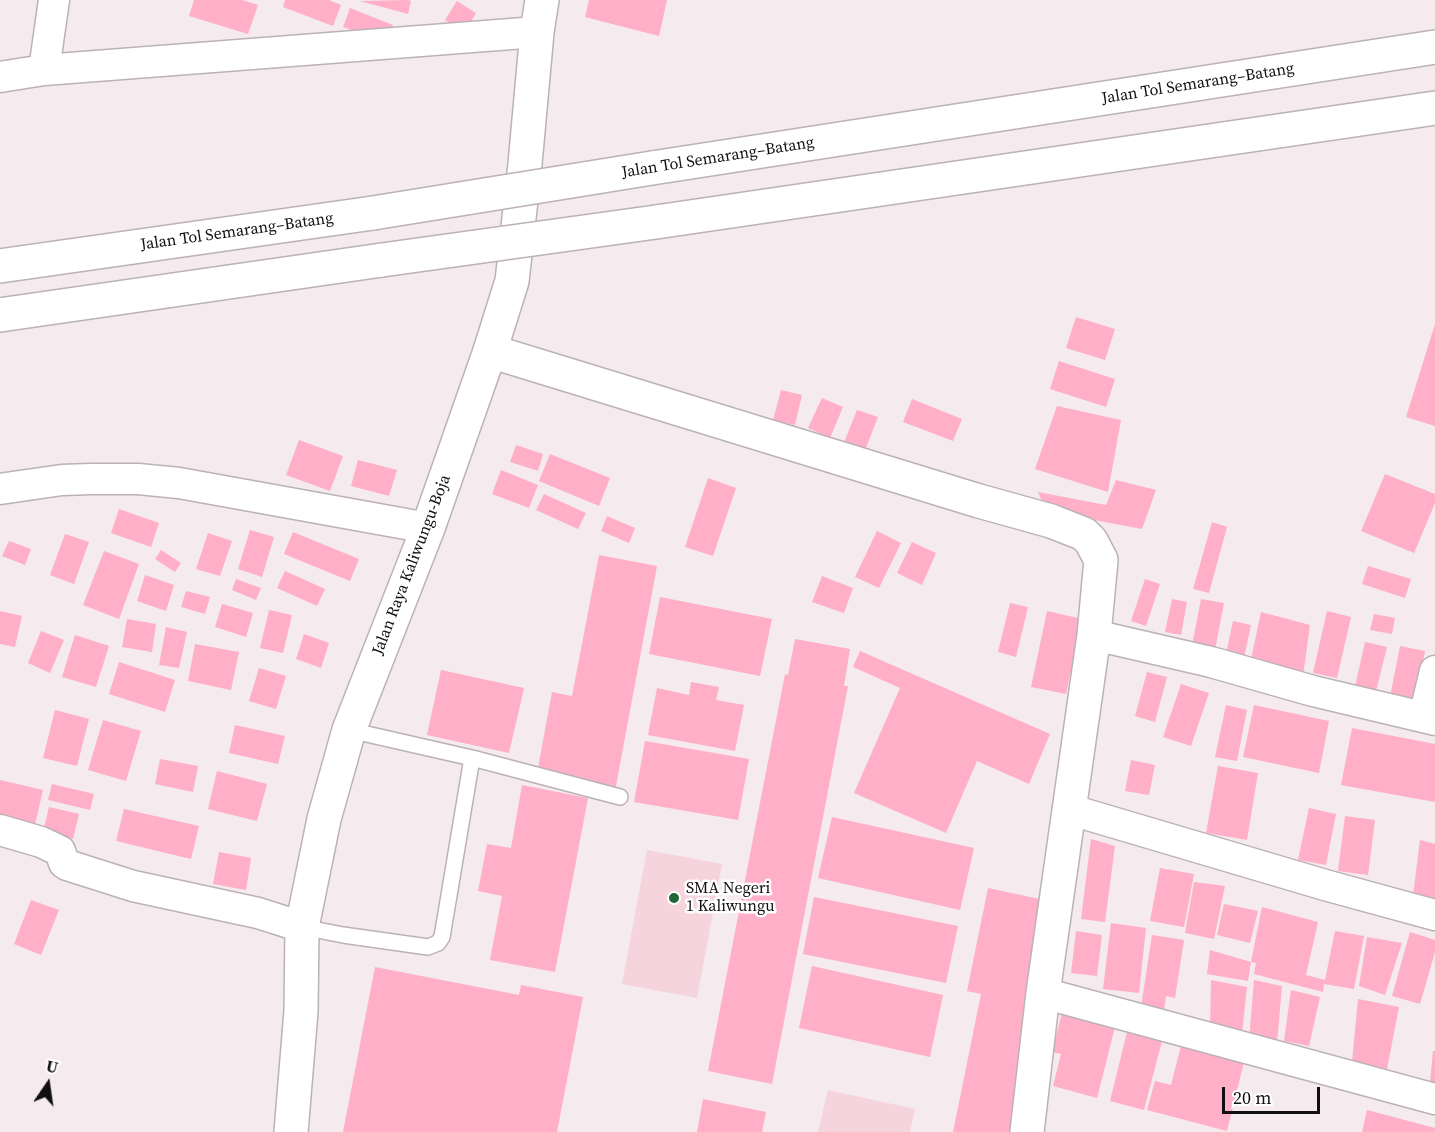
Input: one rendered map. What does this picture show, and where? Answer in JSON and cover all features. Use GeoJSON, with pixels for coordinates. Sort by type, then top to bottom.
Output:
{"type":"FeatureCollection","features":[{"type":"Feature","properties":{"kind":"main road","name":"Jalan Raya Kaliwungu-Boja"},"geometry":{"type":"LineString","coordinates":[[291,1132],[301,1011],[302,927],[324,819],[349,730],[428,528],[512,281],[542,0]]}},
{"type":"Feature","properties":{"kind":"main road","name":"Jalan Tol Semarang–Batang"},"geometry":{"type":"LineString","coordinates":[[0,266],[373,213],[1435,47]]}},
{"type":"Feature","properties":{"kind":"main road"},"geometry":{"type":"LineString","coordinates":[[0,315],[1435,108]]}},
{"type":"Feature","properties":{"kind":"main road"},"geometry":{"type":"LineString","coordinates":[[490,351],[1073,529],[1084,534],[1091,541],[1101,560],[1094,635],[1043,993],[1028,1132]]}},
{"type":"Feature","properties":{"kind":"street"},"geometry":{"type":"LineString","coordinates":[[44,70],[54,0]]}},
{"type":"Feature","properties":{"kind":"street"},"geometry":{"type":"LineString","coordinates":[[0,77],[44,70],[537,32]]}},
{"type":"Feature","properties":{"kind":"street"},"geometry":{"type":"LineString","coordinates":[[0,489],[72,480],[138,479],[179,483],[428,528]]}},
{"type":"Feature","properties":{"kind":"street"},"geometry":{"type":"LineString","coordinates":[[1094,635],[1210,662],[1313,691],[1430,719],[1435,671]]}},
{"type":"Feature","properties":{"kind":"street"},"geometry":{"type":"LineString","coordinates":[[1068,809],[1435,915]]}},
{"type":"Feature","properties":{"kind":"street"},"geometry":{"type":"LineString","coordinates":[[0,830],[41,842],[60,851],[67,865],[132,886],[258,913],[302,927]]}},
{"type":"Feature","properties":{"kind":"street"},"geometry":{"type":"LineString","coordinates":[[1043,993],[1435,1099]]}},
{"type":"Feature","properties":{"kind":"lane"},"geometry":{"type":"LineString","coordinates":[[349,730],[472,758],[620,797]]}},
{"type":"Feature","properties":{"kind":"lane"},"geometry":{"type":"LineString","coordinates":[[302,927],[428,947],[438,943],[443,930],[472,758]]}},
{"type":"Feature","properties":{"kind":"shaded area"},"geometry":{"type":"Polygon","coordinates":[[[647,850],[722,864],[697,998],[622,984],[647,850]]]}},
{"type":"Feature","properties":{"kind":"shaded area"},"geometry":{"type":"Polygon","coordinates":[[[828,1090],[915,1109],[910,1132],[818,1132],[828,1090]]]}},
{"type":"Feature","properties":{"kind":"building"},"geometry":{"type":"Polygon","coordinates":[[[194,0],[242,0],[258,5],[248,34],[189,16],[194,0]]]}},
{"type":"Feature","properties":{"kind":"building"},"geometry":{"type":"Polygon","coordinates":[[[285,0],[329,0],[341,5],[333,26],[283,7],[285,0]]]}},
{"type":"Feature","properties":{"kind":"building"},"geometry":{"type":"Polygon","coordinates":[[[589,0],[667,0],[659,36],[585,17],[589,0]]]}},
{"type":"Feature","properties":{"kind":"building"},"geometry":{"type":"Polygon","coordinates":[[[360,1],[411,1],[408,14],[360,1]]]}},
{"type":"Feature","properties":{"kind":"building"},"geometry":{"type":"Polygon","coordinates":[[[457,1],[476,13],[465,32],[445,20],[457,1]]]}},
{"type":"Feature","properties":{"kind":"building"},"geometry":{"type":"Polygon","coordinates":[[[350,8],[393,25],[386,43],[343,27],[350,8]]]}},
{"type":"Feature","properties":{"kind":"building"},"geometry":{"type":"Polygon","coordinates":[[[1076,317],[1115,329],[1105,360],[1066,348],[1076,317]]]}},
{"type":"Feature","properties":{"kind":"building"},"geometry":{"type":"Polygon","coordinates":[[[1435,324],[1435,426],[1406,417],[1435,324]]]}},
{"type":"Feature","properties":{"kind":"building"},"geometry":{"type":"Polygon","coordinates":[[[1059,361],[1115,379],[1106,407],[1050,389],[1059,361]]]}},
{"type":"Feature","properties":{"kind":"building"},"geometry":{"type":"Polygon","coordinates":[[[781,390],[802,395],[795,425],[773,420],[781,390]]]}},
{"type":"Feature","properties":{"kind":"building"},"geometry":{"type":"Polygon","coordinates":[[[822,398],[843,407],[830,438],[808,428],[822,398]]]}},
{"type":"Feature","properties":{"kind":"building"},"geometry":{"type":"Polygon","coordinates":[[[912,399],[962,419],[953,441],[903,422],[912,399]]]}},
{"type":"Feature","properties":{"kind":"building"},"geometry":{"type":"Polygon","coordinates":[[[1057,406],[1121,420],[1108,492],[1035,469],[1057,406]]]}},
{"type":"Feature","properties":{"kind":"building"},"geometry":{"type":"Polygon","coordinates":[[[857,410],[878,417],[864,453],[843,445],[857,410]]]}},
{"type":"Feature","properties":{"kind":"building"},"geometry":{"type":"Polygon","coordinates":[[[299,440],[343,456],[330,491],[286,475],[299,440]]]}},
{"type":"Feature","properties":{"kind":"building"},"geometry":{"type":"Polygon","coordinates":[[[516,445],[543,454],[538,471],[510,462],[516,445]]]}},
{"type":"Feature","properties":{"kind":"building"},"geometry":{"type":"Polygon","coordinates":[[[550,454],[610,478],[599,506],[539,481],[550,454]]]}},
{"type":"Feature","properties":{"kind":"building"},"geometry":{"type":"Polygon","coordinates":[[[358,460],[397,470],[389,496],[351,486],[358,460]]]}},
{"type":"Feature","properties":{"kind":"building"},"geometry":{"type":"Polygon","coordinates":[[[501,470],[538,485],[529,508],[492,494],[501,470]]]}},
{"type":"Feature","properties":{"kind":"building"},"geometry":{"type":"Polygon","coordinates":[[[1385,474],[1435,494],[1435,503],[1414,553],[1361,531],[1385,474]]]}},
{"type":"Feature","properties":{"kind":"building"},"geometry":{"type":"Polygon","coordinates":[[[708,478],[736,488],[713,556],[685,547],[708,478]]]}},
{"type":"Feature","properties":{"kind":"building"},"geometry":{"type":"Polygon","coordinates":[[[1116,480],[1156,490],[1142,529],[1046,511],[1038,492],[1106,505],[1116,480]]]}},
{"type":"Feature","properties":{"kind":"building"},"geometry":{"type":"Polygon","coordinates":[[[544,494],[586,513],[578,529],[536,510],[544,494]]]}},
{"type":"Feature","properties":{"kind":"building"},"geometry":{"type":"Polygon","coordinates":[[[119,509],[159,523],[151,547],[111,533],[119,509]]]}},
{"type":"Feature","properties":{"kind":"building"},"geometry":{"type":"Polygon","coordinates":[[[607,516],[635,528],[629,543],[601,531],[607,516]]]}},
{"type":"Feature","properties":{"kind":"building"},"geometry":{"type":"Polygon","coordinates":[[[1212,522],[1227,527],[1209,593],[1193,589],[1212,522]]]}},
{"type":"Feature","properties":{"kind":"building"},"geometry":{"type":"Polygon","coordinates":[[[250,530],[274,537],[262,577],[238,569],[250,530]]]}},
{"type":"Feature","properties":{"kind":"building"},"geometry":{"type":"Polygon","coordinates":[[[877,531],[901,543],[879,588],[855,577],[877,531]]]}},
{"type":"Feature","properties":{"kind":"building"},"geometry":{"type":"Polygon","coordinates":[[[293,532],[359,559],[350,581],[284,554],[293,532]]]}},
{"type":"Feature","properties":{"kind":"building"},"geometry":{"type":"Polygon","coordinates":[[[208,533],[232,541],[220,576],[196,569],[208,533]]]}},
{"type":"Feature","properties":{"kind":"building"},"geometry":{"type":"Polygon","coordinates":[[[65,534],[89,542],[74,584],[50,575],[65,534]]]}},
{"type":"Feature","properties":{"kind":"building"},"geometry":{"type":"Polygon","coordinates":[[[9,541],[31,549],[25,565],[2,556],[9,541]]]}},
{"type":"Feature","properties":{"kind":"building"},"geometry":{"type":"Polygon","coordinates":[[[912,542],[936,553],[922,585],[897,573],[912,542]]]}},
{"type":"Feature","properties":{"kind":"building"},"geometry":{"type":"Polygon","coordinates":[[[161,550],[181,563],[175,572],[155,559],[161,550]]]}},
{"type":"Feature","properties":{"kind":"building"},"geometry":{"type":"Polygon","coordinates":[[[104,551],[139,564],[119,619],[83,605],[104,551]]]}},
{"type":"Feature","properties":{"kind":"building"},"geometry":{"type":"Polygon","coordinates":[[[599,555],[657,566],[615,791],[558,776],[558,772],[538,768],[552,692],[572,696],[599,555]]]}},
{"type":"Feature","properties":{"kind":"building"},"geometry":{"type":"Polygon","coordinates":[[[1368,566],[1411,579],[1405,598],[1362,584],[1368,566]]]}},
{"type":"Feature","properties":{"kind":"building"},"geometry":{"type":"Polygon","coordinates":[[[285,571],[325,589],[317,606],[277,588],[285,571]]]}},
{"type":"Feature","properties":{"kind":"building"},"geometry":{"type":"Polygon","coordinates":[[[145,575],[174,585],[166,611],[137,601],[145,575]]]}},
{"type":"Feature","properties":{"kind":"building"},"geometry":{"type":"Polygon","coordinates":[[[822,576],[853,588],[844,613],[812,602],[822,576]]]}},
{"type":"Feature","properties":{"kind":"building"},"geometry":{"type":"Polygon","coordinates":[[[236,579],[261,588],[256,600],[232,590],[236,579]]]}},
{"type":"Feature","properties":{"kind":"building"},"geometry":{"type":"Polygon","coordinates":[[[1145,579],[1160,584],[1146,626],[1131,621],[1145,579]]]}},
{"type":"Feature","properties":{"kind":"building"},"geometry":{"type":"Polygon","coordinates":[[[186,591],[210,597],[205,614],[181,607],[186,591]]]}},
{"type":"Feature","properties":{"kind":"building"},"geometry":{"type":"Polygon","coordinates":[[[660,597],[772,619],[760,676],[649,654],[660,597]]]}},
{"type":"Feature","properties":{"kind":"building"},"geometry":{"type":"Polygon","coordinates":[[[1172,599],[1187,602],[1181,635],[1165,632],[1172,599]]]}},
{"type":"Feature","properties":{"kind":"building"},"geometry":{"type":"Polygon","coordinates":[[[1201,599],[1224,603],[1214,655],[1191,650],[1201,599]]]}},
{"type":"Feature","properties":{"kind":"building"},"geometry":{"type":"Polygon","coordinates":[[[1010,603],[1028,607],[1016,657],[998,652],[1010,603]]]}},
{"type":"Feature","properties":{"kind":"building"},"geometry":{"type":"Polygon","coordinates":[[[222,604],[253,613],[246,637],[215,627],[222,604]]]}},
{"type":"Feature","properties":{"kind":"building"},"geometry":{"type":"Polygon","coordinates":[[[269,610],[292,615],[283,653],[260,648],[269,610]]]}},
{"type":"Feature","properties":{"kind":"building"},"geometry":{"type":"Polygon","coordinates":[[[0,611],[22,616],[15,647],[0,644],[0,611]]]}},
{"type":"Feature","properties":{"kind":"building"},"geometry":{"type":"Polygon","coordinates":[[[1047,611],[1082,619],[1066,694],[1031,687],[1047,611]]]}},
{"type":"Feature","properties":{"kind":"building"},"geometry":{"type":"Polygon","coordinates":[[[1327,611],[1351,617],[1337,678],[1313,673],[1327,611]]]}},
{"type":"Feature","properties":{"kind":"building"},"geometry":{"type":"Polygon","coordinates":[[[1261,612],[1310,625],[1303,676],[1250,664],[1261,612]]]}},
{"type":"Feature","properties":{"kind":"building"},"geometry":{"type":"Polygon","coordinates":[[[1374,614],[1395,618],[1392,634],[1370,630],[1374,614]]]}},
{"type":"Feature","properties":{"kind":"building"},"geometry":{"type":"Polygon","coordinates":[[[127,619],[156,624],[152,652],[122,647],[127,619]]]}},
{"type":"Feature","properties":{"kind":"building"},"geometry":{"type":"Polygon","coordinates":[[[1233,621],[1251,625],[1244,658],[1226,654],[1233,621]]]}},
{"type":"Feature","properties":{"kind":"building"},"geometry":{"type":"Polygon","coordinates":[[[166,627],[187,632],[179,668],[159,665],[166,627]]]}},
{"type":"Feature","properties":{"kind":"building"},"geometry":{"type":"Polygon","coordinates":[[[41,631],[64,640],[50,673],[28,663],[41,631]]]}},
{"type":"Feature","properties":{"kind":"building"},"geometry":{"type":"Polygon","coordinates":[[[304,634],[329,643],[321,668],[296,659],[304,634]]]}},
{"type":"Feature","properties":{"kind":"building"},"geometry":{"type":"Polygon","coordinates":[[[75,635],[109,646],[96,687],[62,677],[75,635]]]}},
{"type":"Feature","properties":{"kind":"building"},"geometry":{"type":"Polygon","coordinates":[[[795,639],[850,649],[844,686],[848,686],[772,1084],[708,1071],[785,674],[788,675],[795,639]]]}},
{"type":"Feature","properties":{"kind":"building"},"geometry":{"type":"Polygon","coordinates":[[[1365,642],[1387,647],[1375,695],[1354,691],[1365,642]]]}},
{"type":"Feature","properties":{"kind":"building"},"geometry":{"type":"Polygon","coordinates":[[[195,644],[239,652],[231,690],[188,681],[195,644]]]}},
{"type":"Feature","properties":{"kind":"building"},"geometry":{"type":"Polygon","coordinates":[[[1400,646],[1425,651],[1415,702],[1390,697],[1400,646]]]}},
{"type":"Feature","properties":{"kind":"building"},"geometry":{"type":"Polygon","coordinates":[[[860,651],[1050,734],[1029,784],[977,761],[946,833],[854,793],[900,688],[853,667],[860,651]]]}},
{"type":"Feature","properties":{"kind":"building"},"geometry":{"type":"Polygon","coordinates":[[[119,662],[175,680],[165,712],[109,694],[119,662]]]}},
{"type":"Feature","properties":{"kind":"building"},"geometry":{"type":"Polygon","coordinates":[[[259,668],[286,676],[276,709],[249,701],[259,668]]]}},
{"type":"Feature","properties":{"kind":"building"},"geometry":{"type":"Polygon","coordinates":[[[441,670],[524,688],[509,753],[427,735],[441,670]]]}},
{"type":"Feature","properties":{"kind":"building"},"geometry":{"type":"Polygon","coordinates":[[[1147,672],[1167,677],[1155,722],[1135,716],[1147,672]]]}},
{"type":"Feature","properties":{"kind":"building"},"geometry":{"type":"Polygon","coordinates":[[[691,682],[719,687],[716,700],[744,705],[735,751],[648,735],[657,688],[689,695],[691,682]]]}},
{"type":"Feature","properties":{"kind":"building"},"geometry":{"type":"Polygon","coordinates":[[[1181,684],[1209,693],[1191,746],[1163,737],[1181,684]]]}},
{"type":"Feature","properties":{"kind":"building"},"geometry":{"type":"Polygon","coordinates":[[[1226,705],[1247,710],[1237,761],[1215,757],[1226,705]]]}},
{"type":"Feature","properties":{"kind":"building"},"geometry":{"type":"Polygon","coordinates":[[[1254,705],[1329,721],[1319,773],[1243,757],[1254,705]]]}},
{"type":"Feature","properties":{"kind":"building"},"geometry":{"type":"Polygon","coordinates":[[[55,710],[89,719],[77,766],[43,758],[55,710]]]}},
{"type":"Feature","properties":{"kind":"building"},"geometry":{"type":"Polygon","coordinates":[[[103,720],[141,731],[126,781],[88,770],[103,720]]]}},
{"type":"Feature","properties":{"kind":"building"},"geometry":{"type":"Polygon","coordinates":[[[235,725],[285,736],[278,764],[229,753],[235,725]]]}},
{"type":"Feature","properties":{"kind":"building"},"geometry":{"type":"Polygon","coordinates":[[[1352,728],[1435,744],[1435,802],[1341,785],[1352,728]]]}},
{"type":"Feature","properties":{"kind":"building"},"geometry":{"type":"Polygon","coordinates":[[[645,741],[749,759],[738,820],[634,802],[645,741]]]}},
{"type":"Feature","properties":{"kind":"building"},"geometry":{"type":"Polygon","coordinates":[[[160,759],[198,766],[193,792],[155,784],[160,759]]]}},
{"type":"Feature","properties":{"kind":"building"},"geometry":{"type":"Polygon","coordinates":[[[1131,760],[1155,765],[1149,795],[1125,791],[1131,760]]]}},
{"type":"Feature","properties":{"kind":"building"},"geometry":{"type":"Polygon","coordinates":[[[1218,766],[1258,773],[1247,840],[1206,833],[1218,766]]]}},
{"type":"Feature","properties":{"kind":"building"},"geometry":{"type":"Polygon","coordinates":[[[217,771],[267,784],[257,821],[208,809],[217,771]]]}},
{"type":"Feature","properties":{"kind":"building"},"geometry":{"type":"Polygon","coordinates":[[[0,780],[43,790],[34,829],[0,822],[0,780]]]}},
{"type":"Feature","properties":{"kind":"building"},"geometry":{"type":"Polygon","coordinates":[[[52,784],[94,794],[90,810],[48,800],[52,784]]]}},
{"type":"Feature","properties":{"kind":"building"},"geometry":{"type":"Polygon","coordinates":[[[522,785],[588,798],[555,972],[490,960],[502,896],[478,891],[487,844],[511,848],[522,785]]]}},
{"type":"Feature","properties":{"kind":"building"},"geometry":{"type":"Polygon","coordinates":[[[49,807],[79,814],[73,839],[43,832],[49,807]]]}},
{"type":"Feature","properties":{"kind":"building"},"geometry":{"type":"Polygon","coordinates":[[[1309,808],[1336,814],[1326,865],[1298,860],[1309,808]]]}},
{"type":"Feature","properties":{"kind":"building"},"geometry":{"type":"Polygon","coordinates":[[[124,809],[199,826],[191,859],[116,841],[124,809]]]}},
{"type":"Feature","properties":{"kind":"building"},"geometry":{"type":"Polygon","coordinates":[[[1345,816],[1375,820],[1368,875],[1338,871],[1345,816]]]}},
{"type":"Feature","properties":{"kind":"building"},"geometry":{"type":"Polygon","coordinates":[[[832,817],[974,848],[960,910],[818,878],[832,817]]]}},
{"type":"Feature","properties":{"kind":"building"},"geometry":{"type":"Polygon","coordinates":[[[1091,839],[1115,846],[1105,922],[1081,919],[1091,839]]]}},
{"type":"Feature","properties":{"kind":"building"},"geometry":{"type":"Polygon","coordinates":[[[1420,840],[1435,844],[1435,899],[1413,895],[1420,840]]]}},
{"type":"Feature","properties":{"kind":"building"},"geometry":{"type":"Polygon","coordinates":[[[219,852],[251,858],[246,890],[213,884],[219,852]]]}},
{"type":"Feature","properties":{"kind":"building"},"geometry":{"type":"Polygon","coordinates":[[[1160,868],[1194,874],[1184,927],[1150,921],[1160,868]]]}},
{"type":"Feature","properties":{"kind":"building"},"geometry":{"type":"Polygon","coordinates":[[[1194,882],[1225,886],[1214,939],[1185,933],[1194,882]]]}},
{"type":"Feature","properties":{"kind":"building"},"geometry":{"type":"Polygon","coordinates":[[[988,888],[1049,901],[1012,1132],[953,1132],[981,994],[967,991],[988,888]]]}},
{"type":"Feature","properties":{"kind":"building"},"geometry":{"type":"Polygon","coordinates":[[[814,897],[958,926],[946,983],[803,954],[814,897]]]}},
{"type":"Feature","properties":{"kind":"building"},"geometry":{"type":"Polygon","coordinates":[[[31,900],[59,910],[41,955],[14,944],[31,900]]]}},
{"type":"Feature","properties":{"kind":"building"},"geometry":{"type":"Polygon","coordinates":[[[1224,904],[1258,911],[1250,943],[1217,935],[1224,904]]]}},
{"type":"Feature","properties":{"kind":"building"},"geometry":{"type":"Polygon","coordinates":[[[1262,907],[1318,922],[1306,975],[1325,980],[1335,931],[1364,936],[1354,989],[1324,984],[1323,992],[1254,974],[1256,963],[1251,962],[1262,907]]]}},
{"type":"Feature","properties":{"kind":"building"},"geometry":{"type":"Polygon","coordinates":[[[1111,923],[1146,928],[1139,993],[1103,989],[1111,923]]]}},
{"type":"Feature","properties":{"kind":"building"},"geometry":{"type":"Polygon","coordinates":[[[1076,931],[1102,935],[1097,976],[1071,973],[1076,931]]]}},
{"type":"Feature","properties":{"kind":"building"},"geometry":{"type":"Polygon","coordinates":[[[1410,932],[1435,940],[1435,952],[1420,1004],[1392,996],[1410,932]]]}},
{"type":"Feature","properties":{"kind":"building"},"geometry":{"type":"Polygon","coordinates":[[[1152,935],[1184,940],[1175,998],[1166,996],[1164,1010],[1141,1007],[1152,935]]]}},
{"type":"Feature","properties":{"kind":"building"},"geometry":{"type":"Polygon","coordinates":[[[1367,937],[1402,943],[1385,995],[1359,986],[1367,937]]]}},
{"type":"Feature","properties":{"kind":"building"},"geometry":{"type":"Polygon","coordinates":[[[1210,950],[1251,962],[1248,981],[1207,974],[1210,950]]]}},
{"type":"Feature","properties":{"kind":"building"},"geometry":{"type":"Polygon","coordinates":[[[812,966],[943,995],[930,1057],[799,1028],[812,966]]]}},
{"type":"Feature","properties":{"kind":"building"},"geometry":{"type":"Polygon","coordinates":[[[375,967],[519,995],[521,985],[583,997],[557,1132],[343,1132],[375,967]]]}},
{"type":"Feature","properties":{"kind":"building"},"geometry":{"type":"Polygon","coordinates":[[[1211,980],[1247,987],[1242,1034],[1210,1031],[1211,980]]]}},
{"type":"Feature","properties":{"kind":"building"},"geometry":{"type":"Polygon","coordinates":[[[1254,980],[1282,986],[1277,1043],[1249,1041],[1254,980]]]}},
{"type":"Feature","properties":{"kind":"building"},"geometry":{"type":"Polygon","coordinates":[[[1291,990],[1320,997],[1309,1046],[1284,1041],[1291,990]]]}},
{"type":"Feature","properties":{"kind":"building"},"geometry":{"type":"Polygon","coordinates":[[[1358,999],[1399,1007],[1387,1069],[1352,1062],[1358,999]]]}},
{"type":"Feature","properties":{"kind":"building"},"geometry":{"type":"Polygon","coordinates":[[[1062,1013],[1115,1027],[1097,1098],[1053,1086],[1061,1054],[1052,1052],[1062,1013]]]}},
{"type":"Feature","properties":{"kind":"building"},"geometry":{"type":"Polygon","coordinates":[[[1127,1032],[1162,1041],[1144,1110],[1110,1101],[1127,1032]]]}},
{"type":"Feature","properties":{"kind":"building"},"geometry":{"type":"Polygon","coordinates":[[[1181,1046],[1244,1062],[1227,1131],[1147,1110],[1155,1081],[1171,1085],[1181,1046]]]}},
{"type":"Feature","properties":{"kind":"building"},"geometry":{"type":"Polygon","coordinates":[[[1433,1051],[1435,1051],[1435,1094],[1429,1093],[1433,1051]]]}},
{"type":"Feature","properties":{"kind":"building"},"geometry":{"type":"Polygon","coordinates":[[[703,1099],[766,1112],[762,1132],[697,1132],[703,1099]]]}},
{"type":"Feature","properties":{"kind":"building"},"geometry":{"type":"Polygon","coordinates":[[[1367,1110],[1435,1128],[1435,1132],[1362,1132],[1367,1110]]]}},
{"type":"Feature","properties":{"kind":"place","name":"SMA Negeri 1 Kaliwungu"},"geometry":{"type":"Point","coordinates":[674,898]}}]}
